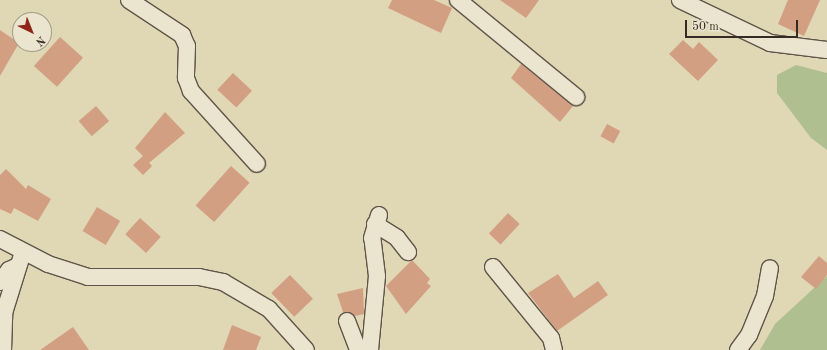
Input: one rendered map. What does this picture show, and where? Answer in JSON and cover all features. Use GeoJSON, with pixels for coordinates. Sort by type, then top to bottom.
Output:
{"type":"FeatureCollection","features":[{"type":"Feature","properties":{"kind":"street"},"geometry":{"type":"LineString","coordinates":[[129,0],[182,35],[188,46],[186,78],[191,91],[257,164]]}},
{"type":"Feature","properties":{"kind":"street"},"geometry":{"type":"LineString","coordinates":[[458,0],[576,97]]}},
{"type":"Feature","properties":{"kind":"street"},"geometry":{"type":"LineString","coordinates":[[680,0],[770,43],[827,50]]}},
{"type":"Feature","properties":{"kind":"street"},"geometry":{"type":"LineString","coordinates":[[370,350],[377,276],[372,238],[377,219],[397,238],[408,252]]}},
{"type":"Feature","properties":{"kind":"street"},"geometry":{"type":"LineString","coordinates":[[0,239],[21,259],[88,277],[199,277],[223,282],[270,309],[306,350]]}},
{"type":"Feature","properties":{"kind":"street"},"geometry":{"type":"LineString","coordinates":[[0,282],[9,270],[21,259]]}},
{"type":"Feature","properties":{"kind":"street"},"geometry":{"type":"LineString","coordinates":[[3,350],[4,313],[21,259]]}},
{"type":"Feature","properties":{"kind":"street"},"geometry":{"type":"LineString","coordinates":[[493,267],[551,338],[554,350]]}},
{"type":"Feature","properties":{"kind":"street"},"geometry":{"type":"LineString","coordinates":[[738,350],[749,335],[760,309],[770,268]]}},
{"type":"Feature","properties":{"kind":"street"},"geometry":{"type":"LineString","coordinates":[[347,321],[358,350]]}},
{"type":"Feature","properties":{"kind":"green space"},"geometry":{"type":"Polygon","coordinates":[[[796,65],[827,73],[827,150],[811,138],[777,93],[777,75],[796,65]]]}},
{"type":"Feature","properties":{"kind":"green space"},"geometry":{"type":"Polygon","coordinates":[[[827,276],[827,350],[760,350],[775,324],[827,276]]]}},
{"type":"Feature","properties":{"kind":"building"},"geometry":{"type":"Polygon","coordinates":[[[392,0],[434,0],[452,8],[441,33],[388,8],[392,0]]]}},
{"type":"Feature","properties":{"kind":"building"},"geometry":{"type":"Polygon","coordinates":[[[500,0],[539,0],[526,18],[500,0]]]}},
{"type":"Feature","properties":{"kind":"building"},"geometry":{"type":"Polygon","coordinates":[[[788,0],[820,0],[804,36],[778,24],[788,0]]]}},
{"type":"Feature","properties":{"kind":"building"},"geometry":{"type":"Polygon","coordinates":[[[0,30],[12,38],[12,52],[14,52],[0,76],[0,30]]]}},
{"type":"Feature","properties":{"kind":"building"},"geometry":{"type":"Polygon","coordinates":[[[60,37],[83,58],[57,87],[34,66],[46,52],[52,52],[52,46],[60,37]]]}},
{"type":"Feature","properties":{"kind":"building"},"geometry":{"type":"Polygon","coordinates":[[[683,40],[693,49],[699,42],[718,60],[698,81],[669,54],[683,40]]]}},
{"type":"Feature","properties":{"kind":"building"},"geometry":{"type":"Polygon","coordinates":[[[521,64],[573,106],[560,122],[511,78],[521,64]]]}},
{"type":"Feature","properties":{"kind":"building"},"geometry":{"type":"Polygon","coordinates":[[[233,73],[252,91],[236,108],[217,90],[233,73]]]}},
{"type":"Feature","properties":{"kind":"building"},"geometry":{"type":"Polygon","coordinates":[[[96,106],[109,121],[92,136],[79,121],[96,106]]]}},
{"type":"Feature","properties":{"kind":"building"},"geometry":{"type":"Polygon","coordinates":[[[165,112],[185,133],[149,163],[152,166],[143,175],[133,165],[143,156],[135,148],[165,112]]]}},
{"type":"Feature","properties":{"kind":"building"},"geometry":{"type":"Polygon","coordinates":[[[607,124],[620,131],[614,143],[600,136],[607,124]]]}},
{"type":"Feature","properties":{"kind":"building"},"geometry":{"type":"Polygon","coordinates":[[[231,166],[250,183],[214,222],[196,205],[231,166]]]}},
{"type":"Feature","properties":{"kind":"building"},"geometry":{"type":"Polygon","coordinates":[[[6,169],[26,189],[28,185],[51,199],[38,221],[14,208],[11,214],[0,209],[0,175],[6,169]]]}},
{"type":"Feature","properties":{"kind":"building"},"geometry":{"type":"Polygon","coordinates":[[[97,207],[120,221],[106,245],[83,231],[97,207]]]}},
{"type":"Feature","properties":{"kind":"building"},"geometry":{"type":"Polygon","coordinates":[[[508,213],[520,224],[501,244],[489,233],[508,213]]]}},
{"type":"Feature","properties":{"kind":"building"},"geometry":{"type":"Polygon","coordinates":[[[140,218],[161,237],[146,253],[125,234],[140,218]]]}},
{"type":"Feature","properties":{"kind":"building"},"geometry":{"type":"Polygon","coordinates":[[[819,256],[827,263],[827,275],[816,289],[801,277],[819,256]]]}},
{"type":"Feature","properties":{"kind":"building"},"geometry":{"type":"Polygon","coordinates":[[[412,260],[430,279],[427,283],[431,286],[406,314],[386,286],[412,260]]]}},
{"type":"Feature","properties":{"kind":"building"},"geometry":{"type":"Polygon","coordinates":[[[558,274],[574,298],[598,281],[608,295],[557,331],[528,293],[558,274]]]}},
{"type":"Feature","properties":{"kind":"building"},"geometry":{"type":"Polygon","coordinates":[[[290,275],[313,299],[294,317],[271,293],[290,275]]]}},
{"type":"Feature","properties":{"kind":"building"},"geometry":{"type":"Polygon","coordinates":[[[363,288],[364,314],[355,316],[343,312],[337,294],[363,288]]]}},
{"type":"Feature","properties":{"kind":"building"},"geometry":{"type":"Polygon","coordinates":[[[232,325],[261,337],[256,350],[223,350],[232,325]]]}},
{"type":"Feature","properties":{"kind":"building"},"geometry":{"type":"Polygon","coordinates":[[[73,327],[89,350],[40,350],[73,327]]]}}]}
